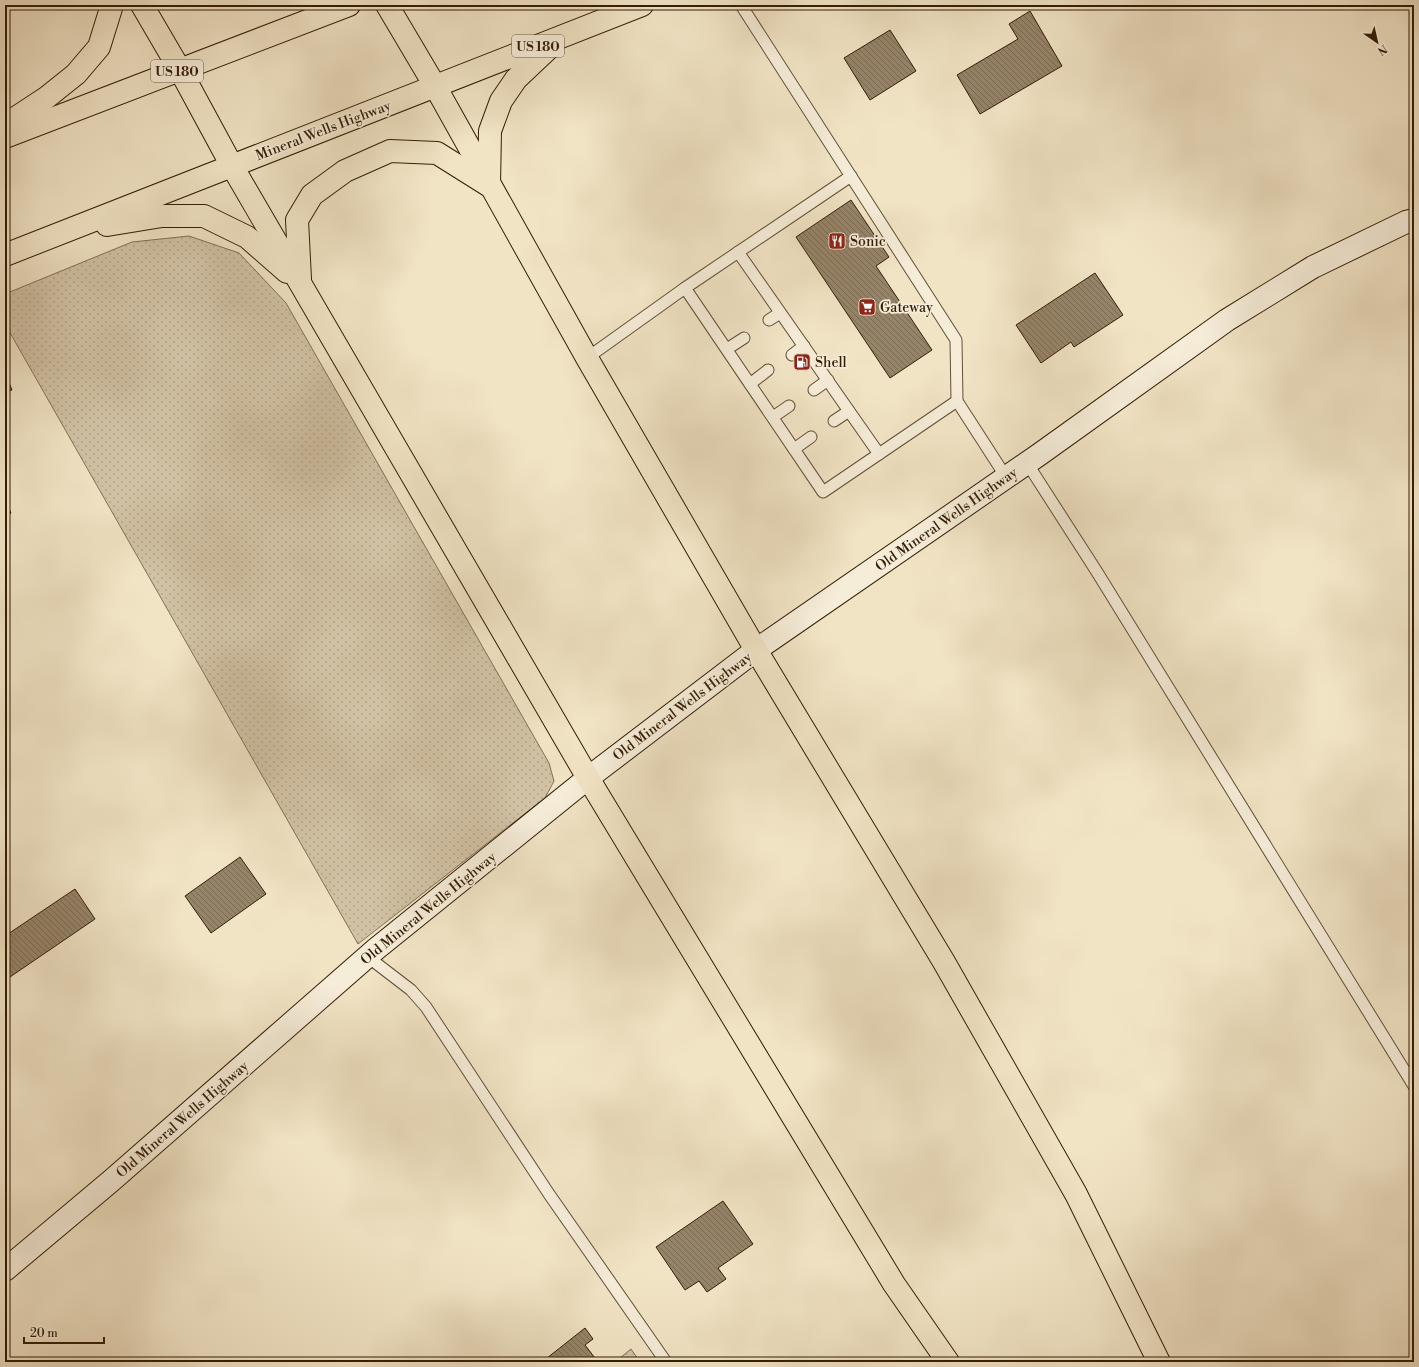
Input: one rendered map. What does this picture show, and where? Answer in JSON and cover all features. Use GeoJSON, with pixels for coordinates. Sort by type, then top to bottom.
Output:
{"type":"FeatureCollection","features":[{"type":"Feature","properties":{"kind":"main road"},"geometry":{"type":"LineString","coordinates":[[5,125],[46,98],[76,74],[99,47],[112,5]]}},
{"type":"Feature","properties":{"kind":"main road"},"geometry":{"type":"LineString","coordinates":[[142,5],[300,284],[588,778],[894,1284],[948,1362]]}},
{"type":"Feature","properties":{"kind":"main road","name":"US 180"},"geometry":{"type":"LineString","coordinates":[[5,137],[349,5]]}},
{"type":"Feature","properties":{"kind":"main road"},"geometry":{"type":"LineString","coordinates":[[387,5],[586,358],[756,650],[944,962],[1076,1194],[1159,1362]]}},
{"type":"Feature","properties":{"kind":"main road","name":"Mineral Wells Highway"},"geometry":{"type":"LineString","coordinates":[[5,255],[642,5]]}},
{"type":"Feature","properties":{"kind":"main road"},"geometry":{"type":"LineString","coordinates":[[489,186],[490,131],[501,101],[516,79],[560,37]]}},
{"type":"Feature","properties":{"kind":"main road"},"geometry":{"type":"LineString","coordinates":[[300,284],[297,220],[312,195],[345,171],[390,151],[437,153],[489,186]]}},
{"type":"Feature","properties":{"kind":"main road"},"geometry":{"type":"LineString","coordinates":[[63,232],[162,216],[204,216],[246,237],[300,284]]}},
{"type":"Feature","properties":{"kind":"street","name":"Old Mineral Wells Highway"},"geometry":{"type":"LineString","coordinates":[[5,1270],[111,1181],[368,957],[588,778],[756,650],[1027,463],[1227,320],[1313,267],[1406,222],[1414,220]]}},
{"type":"Feature","properties":{"kind":"lane"},"geometry":{"type":"LineString","coordinates":[[741,5],[956,340],[957,402],[1006,477]]}},
{"type":"Feature","properties":{"kind":"lane"},"geometry":{"type":"LineString","coordinates":[[586,358],[685,288],[851,176]]}},
{"type":"Feature","properties":{"kind":"lane"},"geometry":{"type":"LineString","coordinates":[[738,252],[880,454]]}},
{"type":"Feature","properties":{"kind":"lane"},"geometry":{"type":"LineString","coordinates":[[685,288],[823,492],[957,402]]}},
{"type":"Feature","properties":{"kind":"lane"},"geometry":{"type":"LineString","coordinates":[[769,320],[780,313]]}},
{"type":"Feature","properties":{"kind":"lane"},"geometry":{"type":"LineString","coordinates":[[727,349],[744,338]]}},
{"type":"Feature","properties":{"kind":"lane"},"geometry":{"type":"LineString","coordinates":[[792,355],[804,346]]}},
{"type":"Feature","properties":{"kind":"lane"},"geometry":{"type":"LineString","coordinates":[[750,384],[768,370]]}},
{"type":"Feature","properties":{"kind":"lane"},"geometry":{"type":"LineString","coordinates":[[814,390],[828,380]]}},
{"type":"Feature","properties":{"kind":"lane"},"geometry":{"type":"LineString","coordinates":[[773,417],[789,406]]}},
{"type":"Feature","properties":{"kind":"lane"},"geometry":{"type":"LineString","coordinates":[[834,421],[849,411]]}},
{"type":"Feature","properties":{"kind":"lane"},"geometry":{"type":"LineString","coordinates":[[794,449],[811,437]]}},
{"type":"Feature","properties":{"kind":"lane"},"geometry":{"type":"LineString","coordinates":[[1027,463],[1097,572],[1414,1086]]}},
{"type":"Feature","properties":{"kind":"lane"},"geometry":{"type":"LineString","coordinates":[[368,957],[411,990],[426,1007],[549,1194],[666,1362]]}},
{"type":"Feature","properties":{"kind":"shaded area"},"geometry":{"type":"Polygon","coordinates":[[[189,236],[239,253],[286,303],[549,763],[554,781],[545,798],[358,944],[5,324],[5,294],[132,242],[189,236]]]}},
{"type":"Feature","properties":{"kind":"shaded area"},"geometry":{"type":"Polygon","coordinates":[[[631,1349],[640,1362],[615,1362],[631,1349]]]}},
{"type":"Feature","properties":{"kind":"building"},"geometry":{"type":"Polygon","coordinates":[[[1030,11],[1062,66],[980,114],[957,75],[1018,39],[1009,24],[1030,11]]]}},
{"type":"Feature","properties":{"kind":"building"},"geometry":{"type":"Polygon","coordinates":[[[890,30],[916,71],[870,100],[844,58],[890,30]]]}},
{"type":"Feature","properties":{"kind":"building"},"geometry":{"type":"Polygon","coordinates":[[[851,200],[889,257],[876,266],[932,350],[890,378],[796,237],[851,200]]]}},
{"type":"Feature","properties":{"kind":"building"},"geometry":{"type":"Polygon","coordinates":[[[1095,273],[1123,315],[1074,347],[1071,342],[1041,363],[1016,325],[1095,273]]]}},
{"type":"Feature","properties":{"kind":"building"},"geometry":{"type":"Polygon","coordinates":[[[5,373],[12,390],[5,392],[5,373]]]}},
{"type":"Feature","properties":{"kind":"building"},"geometry":{"type":"Polygon","coordinates":[[[5,501],[11,513],[5,516],[5,501]]]}},
{"type":"Feature","properties":{"kind":"building"},"geometry":{"type":"Polygon","coordinates":[[[240,857],[266,894],[211,933],[185,896],[240,857]]]}},
{"type":"Feature","properties":{"kind":"building"},"geometry":{"type":"Polygon","coordinates":[[[75,889],[95,919],[10,977],[5,969],[5,936],[75,889]]]}},
{"type":"Feature","properties":{"kind":"building"},"geometry":{"type":"Polygon","coordinates":[[[723,1201],[753,1244],[718,1268],[726,1279],[707,1292],[699,1281],[685,1290],[656,1247],[723,1201]]]}},
{"type":"Feature","properties":{"kind":"building"},"geometry":{"type":"Polygon","coordinates":[[[585,1328],[593,1339],[585,1345],[598,1362],[542,1362],[585,1328]]]}},
{"type":"Feature","properties":{"kind":"place","name":"Sonic"},"geometry":{"type":"Point","coordinates":[837,241]}},
{"type":"Feature","properties":{"kind":"place","name":"Gateway"},"geometry":{"type":"Point","coordinates":[867,307]}},
{"type":"Feature","properties":{"kind":"place","name":"Shell"},"geometry":{"type":"Point","coordinates":[802,362]}}]}
